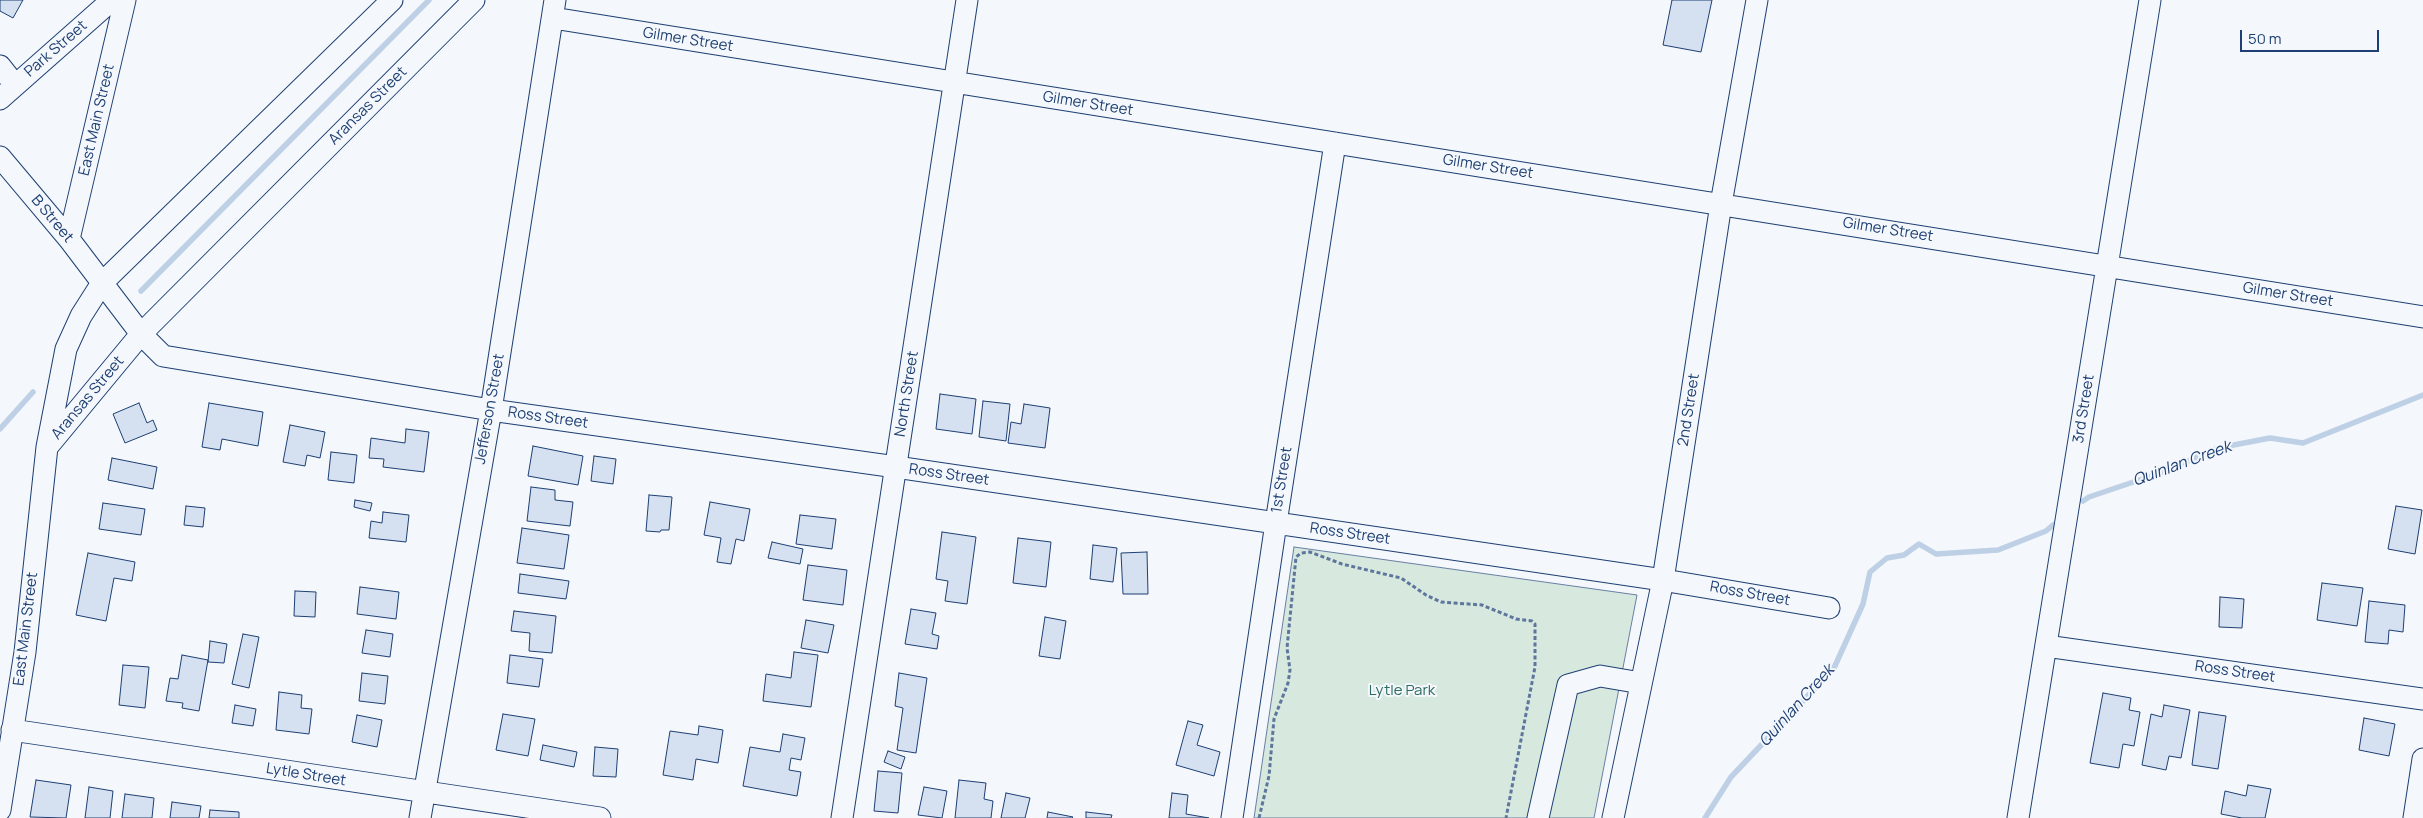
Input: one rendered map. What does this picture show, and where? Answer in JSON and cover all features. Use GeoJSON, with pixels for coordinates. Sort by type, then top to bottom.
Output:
{"type":"FeatureCollection","features":[{"type":"Feature","properties":{"kind":"street","name":"Park Street"},"geometry":{"type":"LineString","coordinates":[[8,92],[112,0]]}},
{"type":"Feature","properties":{"kind":"street","name":"East Main Street"},"geometry":{"type":"LineString","coordinates":[[69,240],[125,0]]}},
{"type":"Feature","properties":{"kind":"street","name":"Aransas Street"},"geometry":{"type":"LineString","coordinates":[[47,447],[66,349],[80,316],[102,284],[392,0]]}},
{"type":"Feature","properties":{"kind":"street","name":"Aransas Street"},"geometry":{"type":"LineString","coordinates":[[47,447],[141,334],[474,0]]}},
{"type":"Feature","properties":{"kind":"street","name":"North Street"},"geometry":{"type":"LineString","coordinates":[[842,818],[967,0]]}},
{"type":"Feature","properties":{"kind":"street","name":"2nd Street"},"geometry":{"type":"LineString","coordinates":[[1614,818],[1663,580],[1721,204],[1757,0]]}},
{"type":"Feature","properties":{"kind":"street","name":"3rd Street"},"geometry":{"type":"LineString","coordinates":[[2018,818],[2150,0]]}},
{"type":"Feature","properties":{"kind":"street","name":"Gilmer Street"},"geometry":{"type":"LineString","coordinates":[[554,9],[954,82],[2108,265],[2423,317]]}},
{"type":"Feature","properties":{"kind":"street","name":"Jefferson Street"},"geometry":{"type":"LineString","coordinates":[[420,818],[491,410],[554,9]]}},
{"type":"Feature","properties":{"kind":"street"},"geometry":{"type":"LineString","coordinates":[[0,66],[8,92]]}},
{"type":"Feature","properties":{"kind":"street","name":"1st Street"},"geometry":{"type":"LineString","coordinates":[[1232,818],[1335,143]]}},
{"type":"Feature","properties":{"kind":"street","name":"B Street"},"geometry":{"type":"LineString","coordinates":[[0,157],[69,240],[102,284]]}},
{"type":"Feature","properties":{"kind":"street","name":"Ross Street"},"geometry":{"type":"LineString","coordinates":[[102,284],[141,334],[163,356],[491,410],[896,467],[1663,580],[1829,608]]}},
{"type":"Feature","properties":{"kind":"street","name":"East Main Street"},"geometry":{"type":"LineString","coordinates":[[0,810],[25,652],[47,447]]}},
{"type":"Feature","properties":{"kind":"street","name":"Ross Street"},"geometry":{"type":"LineString","coordinates":[[2046,646],[2423,699]]}},
{"type":"Feature","properties":{"kind":"street"},"geometry":{"type":"LineString","coordinates":[[1538,818],[1568,686],[1600,676],[1641,683]]}},
{"type":"Feature","properties":{"kind":"street","name":"Lytle Street"},"geometry":{"type":"LineString","coordinates":[[12,730],[600,818]]}},
{"type":"Feature","properties":{"kind":"street"},"geometry":{"type":"LineString","coordinates":[[2414,818],[2423,759]]}},
{"type":"Feature","properties":{"kind":"path"},"geometry":{"type":"LineString","coordinates":[[1259,818],[1269,776],[1270,744],[1274,719],[1290,670],[1287,648],[1296,557],[1301,552],[1310,552],[1342,564],[1401,578],[1426,595],[1441,602],[1482,605],[1516,619],[1532,621],[1535,624],[1535,667],[1506,818]]}},
{"type":"Feature","properties":{"kind":"green space","name":"Lytle Park"},"geometry":{"type":"Polygon","coordinates":[[[1294,547],[1637,595],[1594,818],[1254,818],[1294,547]]]}},
{"type":"Feature","properties":{"kind":"building"},"geometry":{"type":"Polygon","coordinates":[[[0,0],[23,0],[13,18],[0,11],[0,0]]]}},
{"type":"Feature","properties":{"kind":"building"},"geometry":{"type":"Polygon","coordinates":[[[1672,0],[1712,0],[1701,52],[1663,45],[1672,0]]]}},
{"type":"Feature","properties":{"kind":"building"},"geometry":{"type":"Polygon","coordinates":[[[940,394],[976,399],[972,434],[936,429],[940,394]]]}},
{"type":"Feature","properties":{"kind":"building"},"geometry":{"type":"Polygon","coordinates":[[[983,401],[1010,404],[1006,441],[979,437],[983,401]]]}},
{"type":"Feature","properties":{"kind":"building"},"geometry":{"type":"Polygon","coordinates":[[[139,403],[147,423],[153,420],[157,430],[125,443],[113,414],[139,403]]]}},
{"type":"Feature","properties":{"kind":"building"},"geometry":{"type":"Polygon","coordinates":[[[209,403],[263,412],[258,446],[222,439],[220,450],[202,447],[209,403]]]}},
{"type":"Feature","properties":{"kind":"building"},"geometry":{"type":"Polygon","coordinates":[[[1024,404],[1050,408],[1045,448],[1008,443],[1011,422],[1021,424],[1024,404]]]}},
{"type":"Feature","properties":{"kind":"building"},"geometry":{"type":"Polygon","coordinates":[[[290,425],[325,432],[320,458],[307,455],[305,466],[283,462],[290,425]]]}},
{"type":"Feature","properties":{"kind":"building"},"geometry":{"type":"Polygon","coordinates":[[[406,429],[429,432],[424,472],[383,467],[384,459],[369,458],[371,438],[405,443],[406,429]]]}},
{"type":"Feature","properties":{"kind":"building"},"geometry":{"type":"Polygon","coordinates":[[[533,446],[583,456],[578,485],[528,476],[533,446]]]}},
{"type":"Feature","properties":{"kind":"building"},"geometry":{"type":"Polygon","coordinates":[[[331,452],[357,455],[354,483],[328,480],[331,452]]]}},
{"type":"Feature","properties":{"kind":"building"},"geometry":{"type":"Polygon","coordinates":[[[594,456],[616,459],[613,484],[591,481],[594,456]]]}},
{"type":"Feature","properties":{"kind":"building"},"geometry":{"type":"Polygon","coordinates":[[[112,458],[157,467],[153,489],[108,480],[112,458]]]}},
{"type":"Feature","properties":{"kind":"building"},"geometry":{"type":"Polygon","coordinates":[[[531,487],[555,490],[555,500],[573,502],[570,526],[527,521],[531,487]]]}},
{"type":"Feature","properties":{"kind":"building"},"geometry":{"type":"Polygon","coordinates":[[[649,495],[672,497],[669,530],[661,530],[660,532],[646,531],[649,495]]]}},
{"type":"Feature","properties":{"kind":"building"},"geometry":{"type":"Polygon","coordinates":[[[355,500],[372,503],[370,511],[354,507],[355,500]]]}},
{"type":"Feature","properties":{"kind":"building"},"geometry":{"type":"Polygon","coordinates":[[[710,502],[750,509],[744,541],[736,539],[731,564],[717,562],[721,538],[704,535],[710,502]]]}},
{"type":"Feature","properties":{"kind":"building"},"geometry":{"type":"Polygon","coordinates":[[[103,503],[145,509],[141,535],[99,529],[103,503]]]}},
{"type":"Feature","properties":{"kind":"building"},"geometry":{"type":"Polygon","coordinates":[[[186,506],[205,508],[203,527],[184,525],[186,506]]]}},
{"type":"Feature","properties":{"kind":"building"},"geometry":{"type":"Polygon","coordinates":[[[2396,506],[2422,510],[2415,554],[2388,549],[2396,506]]]}},
{"type":"Feature","properties":{"kind":"building"},"geometry":{"type":"Polygon","coordinates":[[[383,512],[409,515],[406,542],[369,538],[371,521],[382,523],[383,512]]]}},
{"type":"Feature","properties":{"kind":"building"},"geometry":{"type":"Polygon","coordinates":[[[800,515],[836,519],[832,549],[796,544],[800,515]]]}},
{"type":"Feature","properties":{"kind":"building"},"geometry":{"type":"Polygon","coordinates":[[[522,528],[569,535],[564,569],[517,563],[522,528]]]}},
{"type":"Feature","properties":{"kind":"building"},"geometry":{"type":"Polygon","coordinates":[[[942,532],[976,537],[967,604],[945,601],[948,581],[936,579],[942,532]]]}},
{"type":"Feature","properties":{"kind":"building"},"geometry":{"type":"Polygon","coordinates":[[[1018,538],[1051,542],[1046,587],[1013,583],[1018,538]]]}},
{"type":"Feature","properties":{"kind":"building"},"geometry":{"type":"Polygon","coordinates":[[[772,542],[803,549],[800,564],[768,558],[772,542]]]}},
{"type":"Feature","properties":{"kind":"building"},"geometry":{"type":"Polygon","coordinates":[[[1093,545],[1117,548],[1113,582],[1090,579],[1093,545]]]}},
{"type":"Feature","properties":{"kind":"building"},"geometry":{"type":"Polygon","coordinates":[[[1147,552],[1148,594],[1123,594],[1121,553],[1147,552]]]}},
{"type":"Feature","properties":{"kind":"building"},"geometry":{"type":"Polygon","coordinates":[[[88,553],[135,562],[132,581],[114,578],[106,621],[76,615],[88,553]]]}},
{"type":"Feature","properties":{"kind":"building"},"geometry":{"type":"Polygon","coordinates":[[[808,565],[847,570],[843,605],[803,600],[808,565]]]}},
{"type":"Feature","properties":{"kind":"building"},"geometry":{"type":"Polygon","coordinates":[[[520,574],[569,581],[566,599],[518,593],[520,574]]]}},
{"type":"Feature","properties":{"kind":"building"},"geometry":{"type":"Polygon","coordinates":[[[2322,583],[2363,588],[2357,626],[2317,620],[2322,583]]]}},
{"type":"Feature","properties":{"kind":"building"},"geometry":{"type":"Polygon","coordinates":[[[360,587],[399,592],[396,619],[357,614],[360,587]]]}},
{"type":"Feature","properties":{"kind":"building"},"geometry":{"type":"Polygon","coordinates":[[[295,591],[316,592],[315,617],[294,616],[295,591]]]}},
{"type":"Feature","properties":{"kind":"building"},"geometry":{"type":"Polygon","coordinates":[[[2220,597],[2244,599],[2242,628],[2219,627],[2220,597]]]}},
{"type":"Feature","properties":{"kind":"building"},"geometry":{"type":"Polygon","coordinates":[[[2369,601],[2405,605],[2403,632],[2389,630],[2388,644],[2365,642],[2369,601]]]}},
{"type":"Feature","properties":{"kind":"building"},"geometry":{"type":"Polygon","coordinates":[[[911,609],[936,613],[932,634],[939,636],[937,649],[905,644],[911,609]]]}},
{"type":"Feature","properties":{"kind":"building"},"geometry":{"type":"Polygon","coordinates":[[[514,611],[556,616],[552,653],[529,651],[530,633],[511,631],[514,611]]]}},
{"type":"Feature","properties":{"kind":"building"},"geometry":{"type":"Polygon","coordinates":[[[1045,617],[1066,621],[1060,659],[1039,656],[1045,617]]]}},
{"type":"Feature","properties":{"kind":"building"},"geometry":{"type":"Polygon","coordinates":[[[806,620],[834,625],[828,653],[801,648],[806,620]]]}},
{"type":"Feature","properties":{"kind":"building"},"geometry":{"type":"Polygon","coordinates":[[[366,630],[393,634],[390,657],[362,653],[366,630]]]}},
{"type":"Feature","properties":{"kind":"building"},"geometry":{"type":"Polygon","coordinates":[[[243,634],[259,637],[249,688],[232,684],[243,634]]]}},
{"type":"Feature","properties":{"kind":"building"},"geometry":{"type":"Polygon","coordinates":[[[210,641],[227,644],[224,663],[208,662],[210,641]]]}},
{"type":"Feature","properties":{"kind":"building"},"geometry":{"type":"Polygon","coordinates":[[[794,652],[818,655],[811,707],[763,701],[766,674],[791,678],[794,652]]]}},
{"type":"Feature","properties":{"kind":"building"},"geometry":{"type":"Polygon","coordinates":[[[182,655],[208,660],[199,711],[182,708],[183,703],[166,701],[170,678],[178,679],[182,655]]]}},
{"type":"Feature","properties":{"kind":"building"},"geometry":{"type":"Polygon","coordinates":[[[510,655],[543,659],[539,687],[507,683],[510,655]]]}},
{"type":"Feature","properties":{"kind":"building"},"geometry":{"type":"Polygon","coordinates":[[[123,665],[149,667],[145,708],[119,705],[123,665]]]}},
{"type":"Feature","properties":{"kind":"building"},"geometry":{"type":"Polygon","coordinates":[[[362,673],[388,676],[385,704],[359,701],[362,673]]]}},
{"type":"Feature","properties":{"kind":"building"},"geometry":{"type":"Polygon","coordinates":[[[899,673],[927,678],[916,753],[897,750],[903,708],[895,706],[899,673]]]}},
{"type":"Feature","properties":{"kind":"building"},"geometry":{"type":"Polygon","coordinates":[[[279,692],[302,695],[301,708],[312,709],[309,734],[276,730],[279,692]]]}},
{"type":"Feature","properties":{"kind":"building"},"geometry":{"type":"Polygon","coordinates":[[[2103,693],[2131,698],[2129,710],[2140,712],[2134,746],[2123,744],[2119,768],[2090,763],[2103,693]]]}},
{"type":"Feature","properties":{"kind":"building"},"geometry":{"type":"Polygon","coordinates":[[[235,705],[256,709],[253,726],[232,723],[235,705]]]}},
{"type":"Feature","properties":{"kind":"building"},"geometry":{"type":"Polygon","coordinates":[[[2164,705],[2190,710],[2181,758],[2169,756],[2166,770],[2142,765],[2151,714],[2162,717],[2164,705]]]}},
{"type":"Feature","properties":{"kind":"building"},"geometry":{"type":"Polygon","coordinates":[[[2199,712],[2226,716],[2218,769],[2192,765],[2199,712]]]}},
{"type":"Feature","properties":{"kind":"building"},"geometry":{"type":"Polygon","coordinates":[[[503,714],[535,719],[528,756],[496,750],[503,714]]]}},
{"type":"Feature","properties":{"kind":"building"},"geometry":{"type":"Polygon","coordinates":[[[357,715],[382,720],[377,747],[352,742],[357,715]]]}},
{"type":"Feature","properties":{"kind":"building"},"geometry":{"type":"Polygon","coordinates":[[[2364,718],[2395,724],[2389,756],[2359,750],[2364,718]]]}},
{"type":"Feature","properties":{"kind":"building"},"geometry":{"type":"Polygon","coordinates":[[[1188,721],[1203,725],[1197,745],[1220,752],[1214,776],[1176,765],[1188,721]]]}},
{"type":"Feature","properties":{"kind":"building"},"geometry":{"type":"Polygon","coordinates":[[[699,726],[723,730],[718,763],[696,759],[693,780],[663,775],[670,731],[698,735],[699,726]]]}},
{"type":"Feature","properties":{"kind":"building"},"geometry":{"type":"Polygon","coordinates":[[[783,734],[805,738],[801,760],[791,758],[789,770],[801,772],[797,796],[743,786],[750,747],[780,752],[783,734]]]}},
{"type":"Feature","properties":{"kind":"building"},"geometry":{"type":"Polygon","coordinates":[[[543,745],[577,752],[574,767],[540,760],[543,745]]]}},
{"type":"Feature","properties":{"kind":"building"},"geometry":{"type":"Polygon","coordinates":[[[595,747],[618,749],[616,777],[593,776],[595,747]]]}},
{"type":"Feature","properties":{"kind":"building"},"geometry":{"type":"Polygon","coordinates":[[[888,751],[905,757],[901,769],[884,762],[888,751]]]}},
{"type":"Feature","properties":{"kind":"building"},"geometry":{"type":"Polygon","coordinates":[[[878,771],[902,773],[898,813],[874,811],[878,771]]]}},
{"type":"Feature","properties":{"kind":"building"},"geometry":{"type":"Polygon","coordinates":[[[36,780],[71,785],[66,818],[30,817],[36,780]]]}},
{"type":"Feature","properties":{"kind":"building"},"geometry":{"type":"Polygon","coordinates":[[[959,780],[986,783],[984,799],[993,801],[991,818],[955,818],[959,780]]]}},
{"type":"Feature","properties":{"kind":"building"},"geometry":{"type":"Polygon","coordinates":[[[2248,785],[2271,789],[2265,818],[2242,818],[2221,814],[2225,791],[2246,796],[2248,785]]]}},
{"type":"Feature","properties":{"kind":"building"},"geometry":{"type":"Polygon","coordinates":[[[89,787],[113,791],[110,818],[85,818],[89,787]]]}},
{"type":"Feature","properties":{"kind":"building"},"geometry":{"type":"Polygon","coordinates":[[[924,787],[947,791],[942,818],[918,815],[924,787]]]}},
{"type":"Feature","properties":{"kind":"building"},"geometry":{"type":"Polygon","coordinates":[[[1006,793],[1030,798],[1025,818],[1001,818],[1006,793]]]}},
{"type":"Feature","properties":{"kind":"building"},"geometry":{"type":"Polygon","coordinates":[[[1172,793],[1188,795],[1186,814],[1209,818],[1169,818],[1172,793]]]}},
{"type":"Feature","properties":{"kind":"building"},"geometry":{"type":"Polygon","coordinates":[[[125,794],[154,798],[152,818],[122,818],[125,794]]]}},
{"type":"Feature","properties":{"kind":"building"},"geometry":{"type":"Polygon","coordinates":[[[172,802],[201,806],[199,818],[170,818],[172,802]]]}},
{"type":"Feature","properties":{"kind":"building"},"geometry":{"type":"Polygon","coordinates":[[[210,810],[239,812],[239,818],[209,818],[210,810]]]}},
{"type":"Feature","properties":{"kind":"building"},"geometry":{"type":"Polygon","coordinates":[[[1048,812],[1073,817],[1047,818],[1048,812]]]}},
{"type":"Feature","properties":{"kind":"building"},"geometry":{"type":"Polygon","coordinates":[[[1086,812],[1112,815],[1111,818],[1086,818],[1086,812]]]}},
{"type":"Feature","properties":{"kind":"waterway"},"geometry":{"type":"LineString","coordinates":[[141,291],[429,0]]}},
{"type":"Feature","properties":{"kind":"waterway"},"geometry":{"type":"LineString","coordinates":[[0,429],[33,392]]}},
{"type":"Feature","properties":{"kind":"waterway","name":"Quinlan Creek"},"geometry":{"type":"LineString","coordinates":[[2083,501],[2089,497],[2160,473],[2218,448],[2270,438],[2303,443],[2423,395]]}},
{"type":"Feature","properties":{"kind":"waterway","name":"Quinlan Creek"},"geometry":{"type":"LineString","coordinates":[[1705,818],[1731,777],[1834,668],[1863,604],[1870,572],[1887,558],[1904,555],[1919,544],[1936,554],[1998,550],[2046,531],[2053,525]]}}]}
